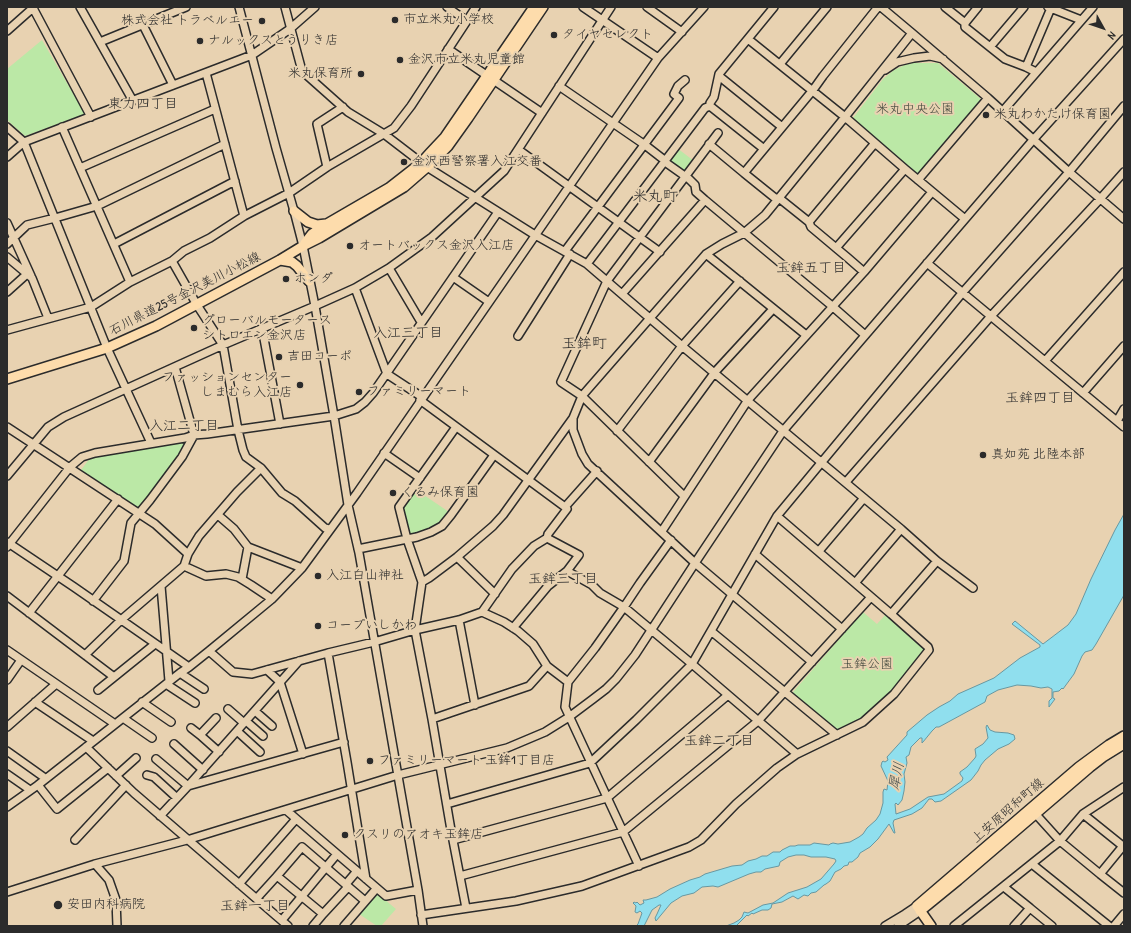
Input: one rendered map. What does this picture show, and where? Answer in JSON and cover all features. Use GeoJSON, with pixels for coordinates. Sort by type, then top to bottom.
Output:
{"type":"FeatureCollection","features":[{"type":"Feature","properties":{"kind":"main road","name":"石川県道25号金沢美川小松線"},"geometry":{"type":"LineString","coordinates":[[303,246],[312,234],[389,188],[424,165],[448,146],[468,118],[490,78],[534,7]]}},
{"type":"Feature","properties":{"kind":"main road","name":"石川県道25号金沢美川小松線"},"geometry":{"type":"LineString","coordinates":[[490,78],[543,7]]}},
{"type":"Feature","properties":{"kind":"main road","name":"石川県道25号金沢美川小松線"},"geometry":{"type":"LineString","coordinates":[[7,379],[108,348],[198,305],[319,238],[398,191],[404,187],[424,165]]}},
{"type":"Feature","properties":{"kind":"main road"},"geometry":{"type":"LineString","coordinates":[[294,211],[308,222],[316,225],[327,224]]}},
{"type":"Feature","properties":{"kind":"main road"},"geometry":{"type":"LineString","coordinates":[[280,260],[292,262],[298,266],[309,281]]}},
{"type":"Feature","properties":{"kind":"main road","name":"上安原昭和町線"},"geometry":{"type":"LineString","coordinates":[[918,908],[1033,811],[1093,756],[1124,736]]}},
{"type":"Feature","properties":{"kind":"main road","name":"上安原昭和町線"},"geometry":{"type":"LineString","coordinates":[[1033,811],[1103,757],[1124,744]]}},
{"type":"Feature","properties":{"kind":"main road"},"geometry":{"type":"LineString","coordinates":[[918,908],[931,926]]}},
{"type":"Feature","properties":{"kind":"street"},"geometry":{"type":"LineString","coordinates":[[100,42],[186,7]]}},
{"type":"Feature","properties":{"kind":"street"},"geometry":{"type":"LineString","coordinates":[[239,7],[303,246],[315,306],[348,505],[358,549],[398,775],[423,926]]}},
{"type":"Feature","properties":{"kind":"street"},"geometry":{"type":"LineString","coordinates":[[285,7],[302,71],[348,112],[384,134],[424,165],[534,235],[587,264],[682,346],[846,482],[937,561],[974,588]]}},
{"type":"Feature","properties":{"kind":"street"},"geometry":{"type":"LineString","coordinates":[[7,157],[24,142],[252,55],[290,29],[315,7]]}},
{"type":"Feature","properties":{"kind":"street"},"geometry":{"type":"LineString","coordinates":[[447,7],[467,21]]}},
{"type":"Feature","properties":{"kind":"street"},"geometry":{"type":"LineString","coordinates":[[7,330],[91,307],[130,282],[210,238],[244,216],[289,193],[328,167],[394,128],[402,119],[476,7]]}},
{"type":"Feature","properties":{"kind":"street"},"geometry":{"type":"LineString","coordinates":[[583,7],[658,58]]}},
{"type":"Feature","properties":{"kind":"street"},"geometry":{"type":"LineString","coordinates":[[7,476],[48,427],[64,417],[223,345],[355,288],[389,268],[432,237],[504,171],[611,7]]}},
{"type":"Feature","properties":{"kind":"street"},"geometry":{"type":"LineString","coordinates":[[647,7],[682,32]]}},
{"type":"Feature","properties":{"kind":"street"},"geometry":{"type":"LineString","coordinates":[[7,807],[38,785],[92,741],[209,651],[272,599],[302,568],[348,505],[658,58],[704,7]]}},
{"type":"Feature","properties":{"kind":"street"},"geometry":{"type":"LineString","coordinates":[[710,106],[710,102],[714,97],[719,74],[774,7]]}},
{"type":"Feature","properties":{"kind":"street"},"geometry":{"type":"LineString","coordinates":[[780,64],[827,7]]}},
{"type":"Feature","properties":{"kind":"street"},"geometry":{"type":"LineString","coordinates":[[744,173],[880,7],[912,32],[988,98],[1033,140],[1124,219]]}},
{"type":"Feature","properties":{"kind":"street"},"geometry":{"type":"LineString","coordinates":[[945,7],[1004,59],[1036,72]]}},
{"type":"Feature","properties":{"kind":"street"},"geometry":{"type":"LineString","coordinates":[[965,24],[978,7]]}},
{"type":"Feature","properties":{"kind":"street"},"geometry":{"type":"LineString","coordinates":[[990,47],[1024,7]]}},
{"type":"Feature","properties":{"kind":"street"},"geometry":{"type":"LineString","coordinates":[[1002,112],[1093,7]]}},
{"type":"Feature","properties":{"kind":"street"},"geometry":{"type":"LineString","coordinates":[[7,31],[34,8],[91,117]]}},
{"type":"Feature","properties":{"kind":"street"},"geometry":{"type":"LineString","coordinates":[[82,8],[133,100]]}},
{"type":"Feature","properties":{"kind":"street"},"geometry":{"type":"LineString","coordinates":[[1026,67],[1049,8],[1081,20]]}},
{"type":"Feature","properties":{"kind":"street"},"geometry":{"type":"LineString","coordinates":[[143,25],[173,85]]}},
{"type":"Feature","properties":{"kind":"street"},"geometry":{"type":"LineString","coordinates":[[422,582],[457,557],[493,526],[503,515],[572,418],[582,396],[706,254],[744,233],[765,215],[912,32]]}},
{"type":"Feature","properties":{"kind":"street"},"geometry":{"type":"LineString","coordinates":[[748,39],[845,117],[965,219]]}},
{"type":"Feature","properties":{"kind":"street"},"geometry":{"type":"LineString","coordinates":[[7,892],[95,864],[187,840],[398,775],[507,748],[545,732],[569,717],[606,689],[629,664],[783,431],[1033,140],[1124,40]]}},
{"type":"Feature","properties":{"kind":"street"},"geometry":{"type":"LineString","coordinates":[[448,49],[542,113]]}},
{"type":"Feature","properties":{"kind":"street"},"geometry":{"type":"LineString","coordinates":[[879,74],[897,62],[914,58],[930,56],[943,59]]}},
{"type":"Feature","properties":{"kind":"street"},"geometry":{"type":"LineString","coordinates":[[206,73],[244,216]]}},
{"type":"Feature","properties":{"kind":"street"},"geometry":{"type":"LineString","coordinates":[[719,76],[782,127]]}},
{"type":"Feature","properties":{"kind":"street"},"geometry":{"type":"LineString","coordinates":[[518,336],[568,253],[598,207],[679,98],[674,94],[678,86],[685,80]]}},
{"type":"Feature","properties":{"kind":"street"},"geometry":{"type":"LineString","coordinates":[[559,86],[645,145],[685,176],[695,185],[696,192],[705,200],[865,335]]}},
{"type":"Feature","properties":{"kind":"street"},"geometry":{"type":"LineString","coordinates":[[918,180],[988,98]]}},
{"type":"Feature","properties":{"kind":"street"},"geometry":{"type":"LineString","coordinates":[[710,106],[764,149]]}},
{"type":"Feature","properties":{"kind":"street"},"geometry":{"type":"LineString","coordinates":[[587,264],[705,108],[710,106]]}},
{"type":"Feature","properties":{"kind":"street"},"geometry":{"type":"LineString","coordinates":[[447,804],[590,763],[692,664],[777,516],[963,292],[1069,172],[1124,106]]}},
{"type":"Feature","properties":{"kind":"street"},"geometry":{"type":"LineString","coordinates":[[328,167],[317,124],[343,107]]}},
{"type":"Feature","properties":{"kind":"street"},"geometry":{"type":"LineString","coordinates":[[80,168],[215,109]]}},
{"type":"Feature","properties":{"kind":"street"},"geometry":{"type":"LineString","coordinates":[[7,127],[24,142],[108,348],[151,443]]}},
{"type":"Feature","properties":{"kind":"street"},"geometry":{"type":"LineString","coordinates":[[62,127],[130,282]]}},
{"type":"Feature","properties":{"kind":"street"},"geometry":{"type":"LineString","coordinates":[[684,496],[582,396],[561,382],[607,281],[718,133]]}},
{"type":"Feature","properties":{"kind":"street"},"geometry":{"type":"LineString","coordinates":[[809,222],[875,143]]}},
{"type":"Feature","properties":{"kind":"street"},"geometry":{"type":"LineString","coordinates":[[7,244],[27,225],[97,206],[225,144]]}},
{"type":"Feature","properties":{"kind":"street"},"geometry":{"type":"LineString","coordinates":[[709,144],[775,198],[779,198],[809,222],[811,227],[864,272]]}},
{"type":"Feature","properties":{"kind":"street"},"geometry":{"type":"LineString","coordinates":[[518,150],[660,252]]}},
{"type":"Feature","properties":{"kind":"street"},"geometry":{"type":"LineString","coordinates":[[836,248],[905,169]]}},
{"type":"Feature","properties":{"kind":"street"},"geometry":{"type":"LineString","coordinates":[[846,482],[991,316],[1124,172]]}},
{"type":"Feature","properties":{"kind":"street"},"geometry":{"type":"LineString","coordinates":[[114,244],[235,181]]}},
{"type":"Feature","properties":{"kind":"street"},"geometry":{"type":"LineString","coordinates":[[662,531],[748,400],[864,272],[932,192]]}},
{"type":"Feature","properties":{"kind":"street"},"geometry":{"type":"LineString","coordinates":[[622,294],[705,200]]}},
{"type":"Feature","properties":{"kind":"street"},"geometry":{"type":"LineString","coordinates":[[189,667],[58,576],[8,544],[70,467],[82,457],[95,453],[194,435],[334,416],[356,409],[365,402],[387,374],[421,322],[498,212]]}},
{"type":"Feature","properties":{"kind":"street"},"geometry":{"type":"LineString","coordinates":[[7,224],[48,318]]}},
{"type":"Feature","properties":{"kind":"street"},"geometry":{"type":"LineString","coordinates":[[706,254],[806,335]]}},
{"type":"Feature","properties":{"kind":"street"},"geometry":{"type":"LineString","coordinates":[[7,257],[30,276]]}},
{"type":"Feature","properties":{"kind":"street"},"geometry":{"type":"LineString","coordinates":[[172,260],[223,345],[238,430],[246,457],[261,468],[282,493],[295,501],[325,528],[329,529]]}},
{"type":"Feature","properties":{"kind":"street"},"geometry":{"type":"LineString","coordinates":[[927,263],[1124,427]]}},
{"type":"Feature","properties":{"kind":"street"},"geometry":{"type":"LineString","coordinates":[[389,268],[421,322]]}},
{"type":"Feature","properties":{"kind":"street"},"geometry":{"type":"LineString","coordinates":[[1045,361],[1124,272]]}},
{"type":"Feature","properties":{"kind":"street"},"geometry":{"type":"LineString","coordinates":[[7,292],[30,276]]}},
{"type":"Feature","properties":{"kind":"street"},"geometry":{"type":"LineString","coordinates":[[453,277],[488,302]]}},
{"type":"Feature","properties":{"kind":"street"},"geometry":{"type":"LineString","coordinates":[[617,431],[682,346],[740,281]]}},
{"type":"Feature","properties":{"kind":"street"},"geometry":{"type":"LineString","coordinates":[[355,288],[387,374],[565,507]]}},
{"type":"Feature","properties":{"kind":"street"},"geometry":{"type":"LineString","coordinates":[[649,462],[715,372],[774,309]]}},
{"type":"Feature","properties":{"kind":"street"},"geometry":{"type":"LineString","coordinates":[[262,328],[280,424]]}},
{"type":"Feature","properties":{"kind":"street"},"geometry":{"type":"LineString","coordinates":[[1083,393],[1124,346]]}},
{"type":"Feature","properties":{"kind":"street"},"geometry":{"type":"LineString","coordinates":[[93,601],[124,561],[131,524],[182,457],[194,435],[174,367]]}},
{"type":"Feature","properties":{"kind":"street"},"geometry":{"type":"LineString","coordinates":[[1117,421],[1124,410]]}},
{"type":"Feature","properties":{"kind":"street"},"geometry":{"type":"LineString","coordinates":[[572,418],[573,430],[582,454],[588,464],[695,562],[812,662]]}},
{"type":"Feature","properties":{"kind":"street"},"geometry":{"type":"LineString","coordinates":[[7,427],[34,443],[155,524],[188,554]]}},
{"type":"Feature","properties":{"kind":"street"},"geometry":{"type":"LineString","coordinates":[[456,427],[399,507],[407,539],[422,582],[415,630],[466,908]]}},
{"type":"Feature","properties":{"kind":"street"},"geometry":{"type":"LineString","coordinates":[[384,453],[420,478]]}},
{"type":"Feature","properties":{"kind":"street"},"geometry":{"type":"LineString","coordinates":[[358,549],[407,539],[430,532],[442,526],[494,455]]}},
{"type":"Feature","properties":{"kind":"street"},"geometry":{"type":"LineString","coordinates":[[85,655],[121,620],[184,566],[188,554],[199,536],[237,492],[261,468]]}},
{"type":"Feature","properties":{"kind":"street"},"geometry":{"type":"LineString","coordinates":[[209,651],[233,672],[252,674],[415,630],[459,620],[482,612],[512,569],[534,546],[547,538],[548,534],[567,509],[565,507],[597,471]]}},
{"type":"Feature","properties":{"kind":"street"},"geometry":{"type":"LineString","coordinates":[[818,551],[864,498]]}},
{"type":"Feature","properties":{"kind":"street"},"geometry":{"type":"LineString","coordinates":[[29,613],[118,500]]}},
{"type":"Feature","properties":{"kind":"street"},"geometry":{"type":"LineString","coordinates":[[218,515],[234,529],[248,547],[302,568]]}},
{"type":"Feature","properties":{"kind":"street"},"geometry":{"type":"LineString","coordinates":[[421,915],[516,901],[582,886],[689,847],[701,840],[736,804],[777,768],[797,754],[863,722],[894,694],[929,650],[928,647],[777,516]]}},
{"type":"Feature","properties":{"kind":"street"},"geometry":{"type":"LineString","coordinates":[[855,583],[901,529]]}},
{"type":"Feature","properties":{"kind":"street"},"geometry":{"type":"LineString","coordinates":[[513,628],[548,586],[567,570],[580,555],[547,538]]}},
{"type":"Feature","properties":{"kind":"street"},"geometry":{"type":"LineString","coordinates":[[639,866],[565,707],[568,682],[595,648],[671,540]]}},
{"type":"Feature","properties":{"kind":"street"},"geometry":{"type":"LineString","coordinates":[[242,579],[248,547]]}},
{"type":"Feature","properties":{"kind":"street"},"geometry":{"type":"LineString","coordinates":[[755,554],[842,629]]}},
{"type":"Feature","properties":{"kind":"street"},"geometry":{"type":"LineString","coordinates":[[457,557],[495,594]]}},
{"type":"Feature","properties":{"kind":"street"},"geometry":{"type":"LineString","coordinates":[[891,614],[937,561]]}},
{"type":"Feature","properties":{"kind":"street"},"geometry":{"type":"LineString","coordinates":[[184,566],[206,576],[226,574],[238,577],[272,599]]}},
{"type":"Feature","properties":{"kind":"street"},"geometry":{"type":"LineString","coordinates":[[567,570],[600,593],[624,607],[797,754]]}},
{"type":"Feature","properties":{"kind":"street"},"geometry":{"type":"LineString","coordinates":[[161,586],[167,651],[168,682]]}},
{"type":"Feature","properties":{"kind":"street"},"geometry":{"type":"LineString","coordinates":[[7,596],[114,678]]}},
{"type":"Feature","properties":{"kind":"street"},"geometry":{"type":"LineString","coordinates":[[460,876],[623,832],[758,721],[871,596]]}},
{"type":"Feature","properties":{"kind":"street"},"geometry":{"type":"LineString","coordinates":[[482,612],[504,622],[533,644],[547,666],[568,682]]}},
{"type":"Feature","properties":{"kind":"street"},"geometry":{"type":"LineString","coordinates":[[459,620],[474,705]]}},
{"type":"Feature","properties":{"kind":"street"},"geometry":{"type":"LineString","coordinates":[[711,631],[837,735]]}},
{"type":"Feature","properties":{"kind":"street"},"geometry":{"type":"LineString","coordinates":[[98,690],[155,644]]}},
{"type":"Feature","properties":{"kind":"street"},"geometry":{"type":"LineString","coordinates":[[7,650],[115,724]]}},
{"type":"Feature","properties":{"kind":"street"},"geometry":{"type":"LineString","coordinates":[[328,653],[366,879]]}},
{"type":"Feature","properties":{"kind":"street"},"geometry":{"type":"LineString","coordinates":[[7,680],[22,660]]}},
{"type":"Feature","properties":{"kind":"street"},"geometry":{"type":"LineString","coordinates":[[160,816],[203,770],[299,661]]}},
{"type":"Feature","properties":{"kind":"street"},"geometry":{"type":"LineString","coordinates":[[432,720],[529,686],[547,666]]}},
{"type":"Feature","properties":{"kind":"street"},"geometry":{"type":"LineString","coordinates":[[267,670],[280,682],[302,754]]}},
{"type":"Feature","properties":{"kind":"street"},"geometry":{"type":"LineString","coordinates":[[180,673],[204,689]]}},
{"type":"Feature","properties":{"kind":"street"},"geometry":{"type":"LineString","coordinates":[[168,682],[195,703]]}},
{"type":"Feature","properties":{"kind":"street"},"geometry":{"type":"LineString","coordinates":[[7,727],[56,684]]}},
{"type":"Feature","properties":{"kind":"street"},"geometry":{"type":"LineString","coordinates":[[453,840],[607,798],[728,694]]}},
{"type":"Feature","properties":{"kind":"street"},"geometry":{"type":"LineString","coordinates":[[35,702],[92,741]]}},
{"type":"Feature","properties":{"kind":"street"},"geometry":{"type":"LineString","coordinates":[[142,702],[171,722]]}},
{"type":"Feature","properties":{"kind":"street"},"geometry":{"type":"LineString","coordinates":[[228,709],[262,736]]}},
{"type":"Feature","properties":{"kind":"street"},"geometry":{"type":"LineString","coordinates":[[255,711],[272,726]]}},
{"type":"Feature","properties":{"kind":"street"},"geometry":{"type":"LineString","coordinates":[[123,718],[152,738]]}},
{"type":"Feature","properties":{"kind":"street"},"geometry":{"type":"LineString","coordinates":[[200,735],[216,718]]}},
{"type":"Feature","properties":{"kind":"street"},"geometry":{"type":"LineString","coordinates":[[191,728],[219,752]]}},
{"type":"Feature","properties":{"kind":"street"},"geometry":{"type":"LineString","coordinates":[[237,731],[260,752]]}},
{"type":"Feature","properties":{"kind":"street"},"geometry":{"type":"LineString","coordinates":[[188,786],[344,742]]}},
{"type":"Feature","properties":{"kind":"street"},"geometry":{"type":"LineString","coordinates":[[174,744],[203,770]]}},
{"type":"Feature","properties":{"kind":"street"},"geometry":{"type":"LineString","coordinates":[[86,747],[187,840],[257,898],[288,926]]}},
{"type":"Feature","properties":{"kind":"street"},"geometry":{"type":"LineString","coordinates":[[7,750],[45,778]]}},
{"type":"Feature","properties":{"kind":"street"},"geometry":{"type":"LineString","coordinates":[[116,776],[136,758]]}},
{"type":"Feature","properties":{"kind":"street"},"geometry":{"type":"LineString","coordinates":[[156,760],[188,786]]}},
{"type":"Feature","properties":{"kind":"street"},"geometry":{"type":"LineString","coordinates":[[38,785],[57,809],[108,768]]}},
{"type":"Feature","properties":{"kind":"street"},"geometry":{"type":"LineString","coordinates":[[7,774],[30,790]]}},
{"type":"Feature","properties":{"kind":"street"},"geometry":{"type":"LineString","coordinates":[[147,775],[154,777],[177,798]]}},
{"type":"Feature","properties":{"kind":"street"},"geometry":{"type":"LineString","coordinates":[[75,840],[126,785]]}},
{"type":"Feature","properties":{"kind":"street"},"geometry":{"type":"LineString","coordinates":[[954,926],[1060,841],[1083,814],[1123,790]]}},
{"type":"Feature","properties":{"kind":"street"},"geometry":{"type":"LineString","coordinates":[[286,810],[376,889],[386,896],[418,890]]}},
{"type":"Feature","properties":{"kind":"street"},"geometry":{"type":"LineString","coordinates":[[1033,811],[1060,841],[1124,893]]}},
{"type":"Feature","properties":{"kind":"street"},"geometry":{"type":"LineString","coordinates":[[1083,814],[1123,847],[1100,874]]}},
{"type":"Feature","properties":{"kind":"street"},"geometry":{"type":"LineString","coordinates":[[239,884],[296,819]]}},
{"type":"Feature","properties":{"kind":"street"},"geometry":{"type":"LineString","coordinates":[[257,898],[302,847],[365,901]]}},
{"type":"Feature","properties":{"kind":"street"},"geometry":{"type":"LineString","coordinates":[[282,920],[337,854]]}},
{"type":"Feature","properties":{"kind":"street"},"geometry":{"type":"LineString","coordinates":[[95,864],[109,880],[116,900],[117,926]]}},
{"type":"Feature","properties":{"kind":"street"},"geometry":{"type":"LineString","coordinates":[[1032,864],[1109,926]]}},
{"type":"Feature","properties":{"kind":"street"},"geometry":{"type":"LineString","coordinates":[[313,926],[357,871]]}},
{"type":"Feature","properties":{"kind":"street"},"geometry":{"type":"LineString","coordinates":[[277,876],[323,914]]}},
{"type":"Feature","properties":{"kind":"street"},"geometry":{"type":"LineString","coordinates":[[1004,887],[1052,926]]}},
{"type":"Feature","properties":{"kind":"street"},"geometry":{"type":"LineString","coordinates":[[344,926],[376,889]]}},
{"type":"Feature","properties":{"kind":"street"},"geometry":{"type":"LineString","coordinates":[[885,926],[918,908]]}},
{"type":"Feature","properties":{"kind":"street"},"geometry":{"type":"LineString","coordinates":[[898,926],[918,908]]}},
{"type":"Feature","properties":{"kind":"street"},"geometry":{"type":"LineString","coordinates":[[1014,926],[1030,908]]}},
{"type":"Feature","properties":{"kind":"street"},"geometry":{"type":"LineString","coordinates":[[1114,926],[1124,914]]}},
{"type":"Feature","properties":{"kind":"green space"},"geometry":{"type":"Polygon","coordinates":[[[42,40],[85,114],[25,136],[7,120],[7,69],[42,40]]]}},
{"type":"Feature","properties":{"kind":"green space","name":"米丸中央公園"},"geometry":{"type":"Polygon","coordinates":[[[909,63],[938,63],[982,100],[920,173],[916,173],[853,118],[883,79],[894,70],[909,63]]]}},
{"type":"Feature","properties":{"kind":"green space"},"geometry":{"type":"Polygon","coordinates":[[[677,148],[694,161],[685,173],[669,162],[677,148]]]}},
{"type":"Feature","properties":{"kind":"green space"},"geometry":{"type":"Polygon","coordinates":[[[184,443],[183,451],[139,509],[81,470],[90,458],[184,443]]]}},
{"type":"Feature","properties":{"kind":"green space"},"geometry":{"type":"Polygon","coordinates":[[[415,489],[449,512],[439,523],[431,528],[412,535],[409,533],[402,509],[415,489]]]}},
{"type":"Feature","properties":{"kind":"green space","name":"玉鉾公園"},"geometry":{"type":"Polygon","coordinates":[[[863,612],[877,624],[886,614],[925,648],[926,651],[892,693],[863,720],[838,733],[793,696],[793,692],[863,612]]]}},
{"type":"Feature","properties":{"kind":"green space"},"geometry":{"type":"Polygon","coordinates":[[[378,894],[396,909],[381,926],[377,926],[359,914],[378,894]]]}},
{"type":"Feature","properties":{"kind":"water","name":"犀川"},"geometry":{"type":"Polygon","coordinates":[[[1124,514],[1124,595],[1096,644],[1092,650],[1085,652],[1082,656],[1074,674],[1063,689],[1062,688],[1059,691],[1053,692],[1053,698],[1055,699],[1049,707],[1049,701],[1052,698],[1052,689],[1048,687],[1041,688],[1017,685],[998,690],[987,696],[985,702],[939,727],[936,727],[922,743],[922,738],[920,738],[911,747],[909,755],[906,757],[907,763],[904,774],[904,791],[902,800],[898,805],[896,803],[895,804],[896,814],[910,809],[928,797],[944,794],[962,781],[963,778],[960,772],[975,758],[975,749],[983,744],[988,738],[987,725],[990,730],[995,732],[1014,735],[1015,739],[1009,744],[998,749],[985,760],[971,780],[941,801],[935,802],[932,799],[929,799],[922,808],[912,814],[894,820],[893,823],[895,833],[889,824],[870,847],[860,853],[852,862],[849,862],[848,865],[835,872],[830,881],[816,892],[811,893],[808,896],[804,895],[798,899],[793,896],[782,902],[772,904],[771,908],[768,910],[762,910],[748,916],[747,915],[736,926],[726,926],[739,920],[744,912],[748,913],[763,905],[773,903],[788,893],[807,887],[821,879],[834,864],[836,861],[835,859],[804,855],[788,857],[780,862],[779,866],[749,874],[718,887],[702,887],[694,893],[682,896],[671,903],[656,921],[655,918],[661,905],[659,905],[652,910],[644,926],[636,926],[642,913],[640,911],[637,913],[635,912],[636,906],[633,903],[634,902],[637,902],[640,905],[644,903],[643,900],[657,897],[670,889],[705,874],[732,866],[742,865],[748,861],[762,856],[767,856],[773,852],[780,852],[790,846],[810,845],[814,843],[829,845],[833,843],[838,844],[850,842],[863,834],[880,814],[883,803],[883,792],[884,789],[887,790],[888,781],[881,766],[882,762],[888,760],[887,757],[907,735],[907,732],[927,715],[950,701],[958,694],[994,678],[1020,658],[1040,647],[1040,645],[1012,624],[1015,621],[1043,644],[1068,625],[1076,614],[1091,579],[1124,514]]]}},
{"type":"Feature","properties":{"kind":"place","name":"市立米丸小学校"},"geometry":{"type":"Point","coordinates":[395,20]}},
{"type":"Feature","properties":{"kind":"place","name":"株式会社 トラベルエー"},"geometry":{"type":"Point","coordinates":[262,21]}},
{"type":"Feature","properties":{"kind":"place","name":"タイヤセレクト"},"geometry":{"type":"Point","coordinates":[554,35]}},
{"type":"Feature","properties":{"kind":"place","name":"ナルックスとうりき店"},"geometry":{"type":"Point","coordinates":[200,41]}},
{"type":"Feature","properties":{"kind":"place","name":"金沢市立米丸児童館"},"geometry":{"type":"Point","coordinates":[400,60]}},
{"type":"Feature","properties":{"kind":"place","name":"米丸保育所"},"geometry":{"type":"Point","coordinates":[361,74]}},
{"type":"Feature","properties":{"kind":"place","name":"米丸わかたけ保育園"},"geometry":{"type":"Point","coordinates":[986,115]}},
{"type":"Feature","properties":{"kind":"place","name":"金沢西警察署入江交番"},"geometry":{"type":"Point","coordinates":[404,162]}},
{"type":"Feature","properties":{"kind":"place","name":"オートバックス金沢入江店"},"geometry":{"type":"Point","coordinates":[350,246]}},
{"type":"Feature","properties":{"kind":"place","name":"ホンダ"},"geometry":{"type":"Point","coordinates":[286,279]}},
{"type":"Feature","properties":{"kind":"place","name":"グローバルモータース シトロエン金沢店"},"geometry":{"type":"Point","coordinates":[194,328]}},
{"type":"Feature","properties":{"kind":"place","name":"吉田コーポ"},"geometry":{"type":"Point","coordinates":[279,357]}},
{"type":"Feature","properties":{"kind":"place","name":"ファッションセンター しまむら入江店"},"geometry":{"type":"Point","coordinates":[300,385]}},
{"type":"Feature","properties":{"kind":"place","name":"ファミリーマート"},"geometry":{"type":"Point","coordinates":[359,392]}},
{"type":"Feature","properties":{"kind":"place","name":"真如苑 北陸本部"},"geometry":{"type":"Point","coordinates":[983,455]}},
{"type":"Feature","properties":{"kind":"place","name":"くるみ保育園"},"geometry":{"type":"Point","coordinates":[393,493]}},
{"type":"Feature","properties":{"kind":"place","name":"入江白山神社"},"geometry":{"type":"Point","coordinates":[318,576]}},
{"type":"Feature","properties":{"kind":"place","name":"コープいしかわ"},"geometry":{"type":"Point","coordinates":[318,626]}},
{"type":"Feature","properties":{"kind":"place","name":"ファミリーマート 玉鉾1丁目店"},"geometry":{"type":"Point","coordinates":[370,761]}},
{"type":"Feature","properties":{"kind":"place","name":"クスリのアオキ玉鉾店"},"geometry":{"type":"Point","coordinates":[345,835]}},
{"type":"Feature","properties":{"kind":"place","name":"安田内科病院"},"geometry":{"type":"Point","coordinates":[58,905]}},
{"type":"Feature","properties":{"kind":"district","name":"東力四丁目"},"geometry":{"type":"Point","coordinates":[143,104]}},
{"type":"Feature","properties":{"kind":"district","name":"米丸町"},"geometry":{"type":"Point","coordinates":[655,197]}},
{"type":"Feature","properties":{"kind":"district","name":"玉鉾五丁目"},"geometry":{"type":"Point","coordinates":[811,268]}},
{"type":"Feature","properties":{"kind":"district","name":"入江三丁目"},"geometry":{"type":"Point","coordinates":[408,333]}},
{"type":"Feature","properties":{"kind":"district","name":"玉鉾町"},"geometry":{"type":"Point","coordinates":[584,344]}},
{"type":"Feature","properties":{"kind":"district","name":"玉鉾四丁目"},"geometry":{"type":"Point","coordinates":[1040,398]}},
{"type":"Feature","properties":{"kind":"district","name":"入江二丁目"},"geometry":{"type":"Point","coordinates":[184,426]}},
{"type":"Feature","properties":{"kind":"district","name":"玉鉾三丁目"},"geometry":{"type":"Point","coordinates":[563,579]}},
{"type":"Feature","properties":{"kind":"district","name":"玉鉾二丁目"},"geometry":{"type":"Point","coordinates":[719,741]}},
{"type":"Feature","properties":{"kind":"district","name":"玉鉾一丁目"},"geometry":{"type":"Point","coordinates":[255,906]}}]}
